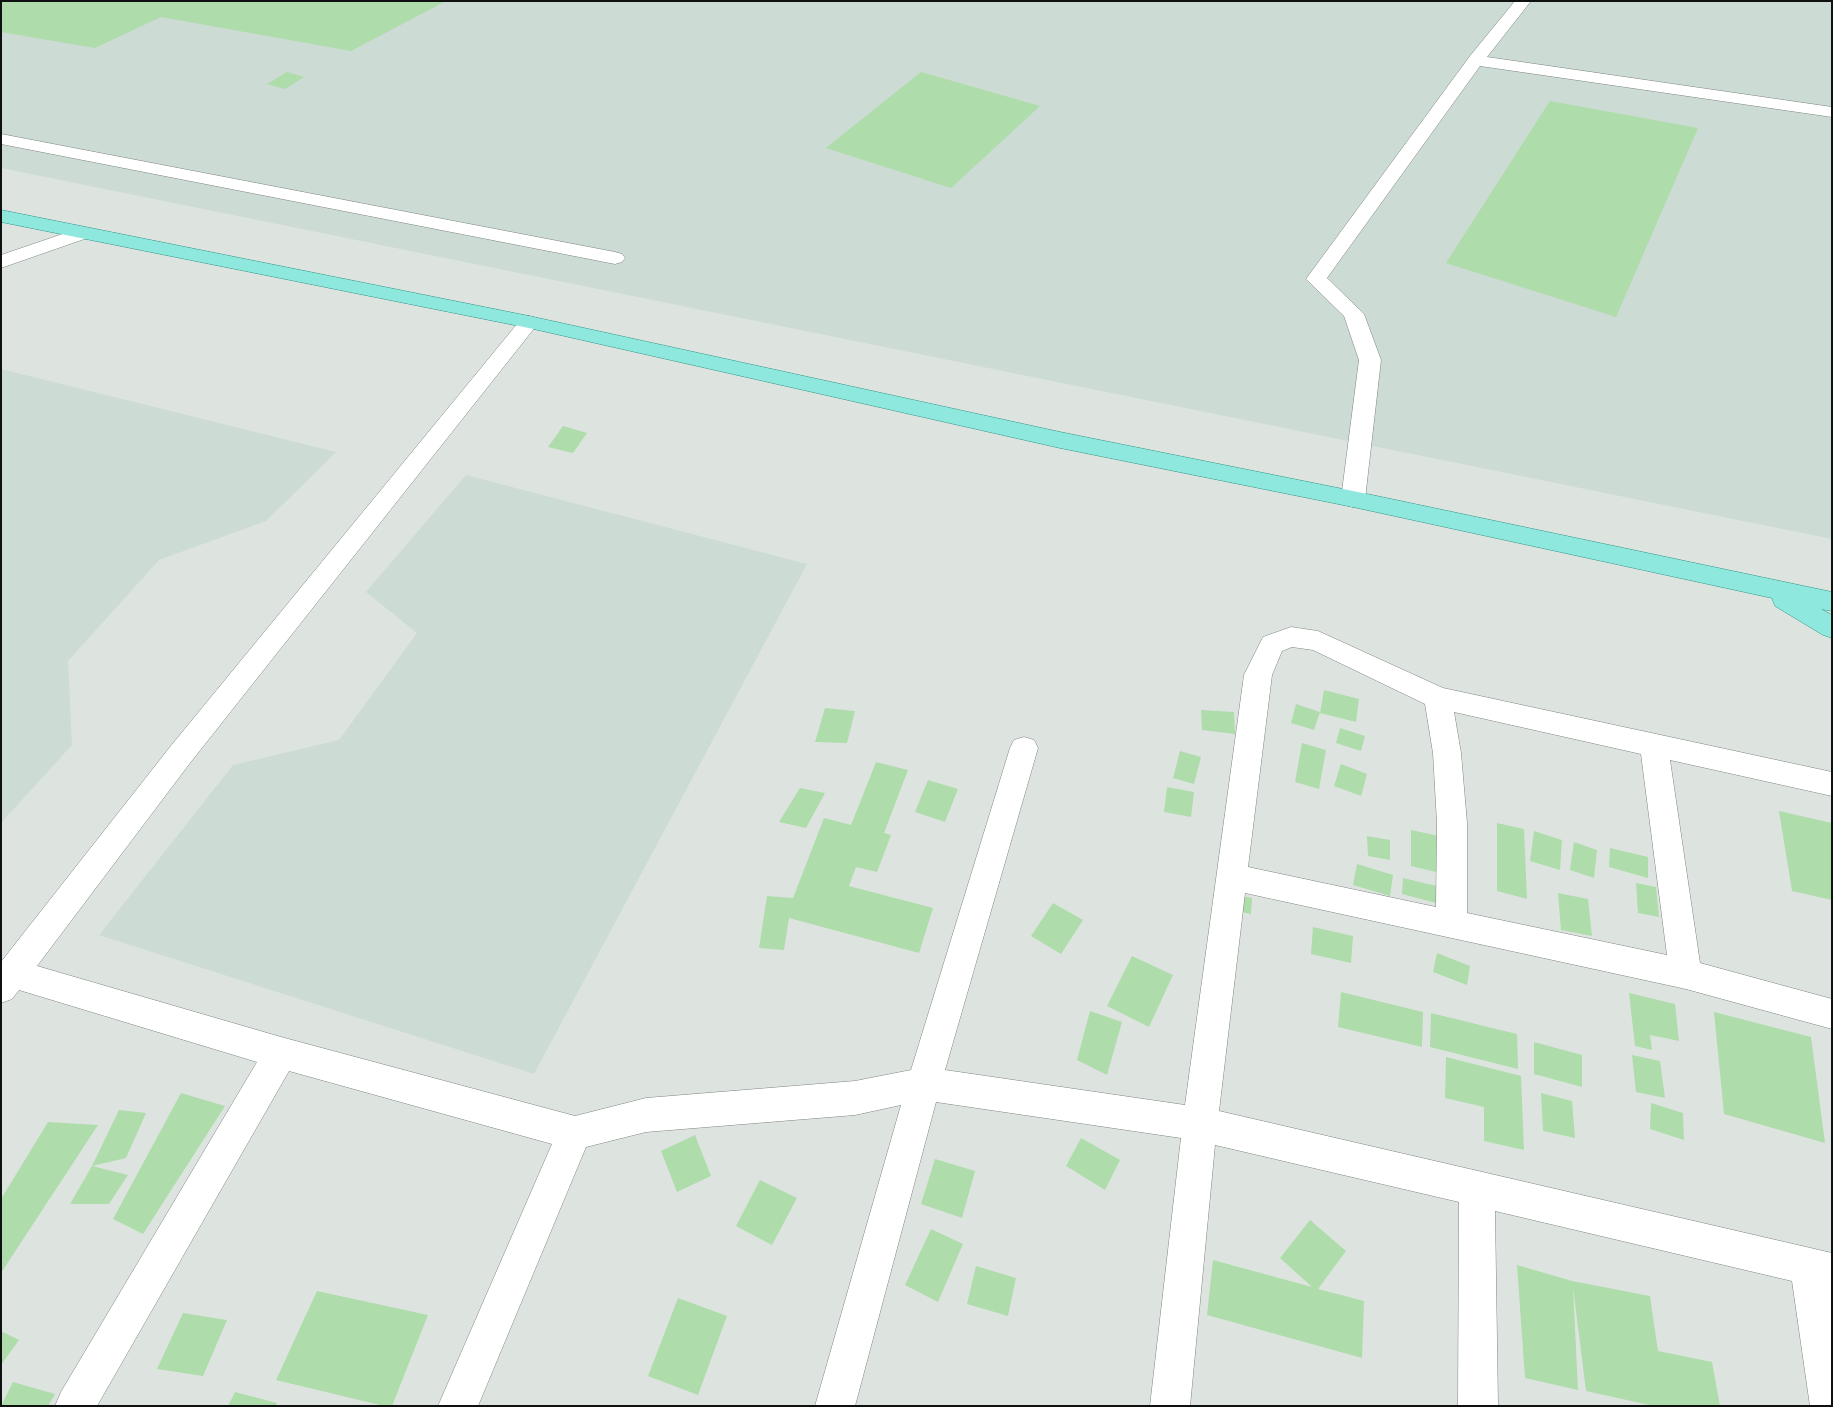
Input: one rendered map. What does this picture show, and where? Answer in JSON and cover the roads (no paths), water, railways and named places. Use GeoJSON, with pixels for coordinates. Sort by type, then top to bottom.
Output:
{"type":"FeatureCollection","features":[{"type":"Feature","properties":{"kind":"main road"},"geometry":{"type":"LineString","coordinates":[[1,216],[530,322],[1060,440],[1832,602]]}},
{"type":"Feature","properties":{"kind":"main road"},"geometry":{"type":"LineString","coordinates":[[1766,588],[1832,628]]}},
{"type":"Feature","properties":{"kind":"street"},"geometry":{"type":"LineString","coordinates":[[1353,500],[1370,360],[1354,314],[1316,279],[1476,60],[1522,1]]}},
{"type":"Feature","properties":{"kind":"street"},"geometry":{"type":"LineString","coordinates":[[1476,60],[1832,112]]}},
{"type":"Feature","properties":{"kind":"street"},"geometry":{"type":"LineString","coordinates":[[1,139],[615,258]]}},
{"type":"Feature","properties":{"kind":"street"},"geometry":{"type":"LineString","coordinates":[[1,262],[83,233]]}},
{"type":"Feature","properties":{"kind":"street"},"geometry":{"type":"LineString","coordinates":[[530,322],[180,755],[6,981],[575,1133],[646,1115],[773,1103],[856,1098],[924,1084],[1200,1124],[1820,1269],[1830,1406]]}},
{"type":"Feature","properties":{"kind":"street"},"geometry":{"type":"LineString","coordinates":[[1170,1406],[1200,1124],[1258,676],[1272,644],[1291,637],[1318,641],[1438,698],[1832,784]]}},
{"type":"Feature","properties":{"kind":"street"},"geometry":{"type":"LineString","coordinates":[[1438,698],[1448,753],[1452,823],[1451,923]]}},
{"type":"Feature","properties":{"kind":"street"},"geometry":{"type":"LineString","coordinates":[[1654,745],[1686,974]]}},
{"type":"Feature","properties":{"kind":"street"},"geometry":{"type":"LineString","coordinates":[[835,1406],[924,1084],[1024,748]]}},
{"type":"Feature","properties":{"kind":"street"},"geometry":{"type":"LineString","coordinates":[[1232,878],[1686,974],[1832,1014]]}},
{"type":"Feature","properties":{"kind":"street"},"geometry":{"type":"LineString","coordinates":[[75,1406],[280,1053]]}},
{"type":"Feature","properties":{"kind":"street"},"geometry":{"type":"LineString","coordinates":[[458,1406],[575,1133]]}},
{"type":"Feature","properties":{"kind":"street"},"geometry":{"type":"LineString","coordinates":[[1477,1189],[1478,1406]]}}]}
